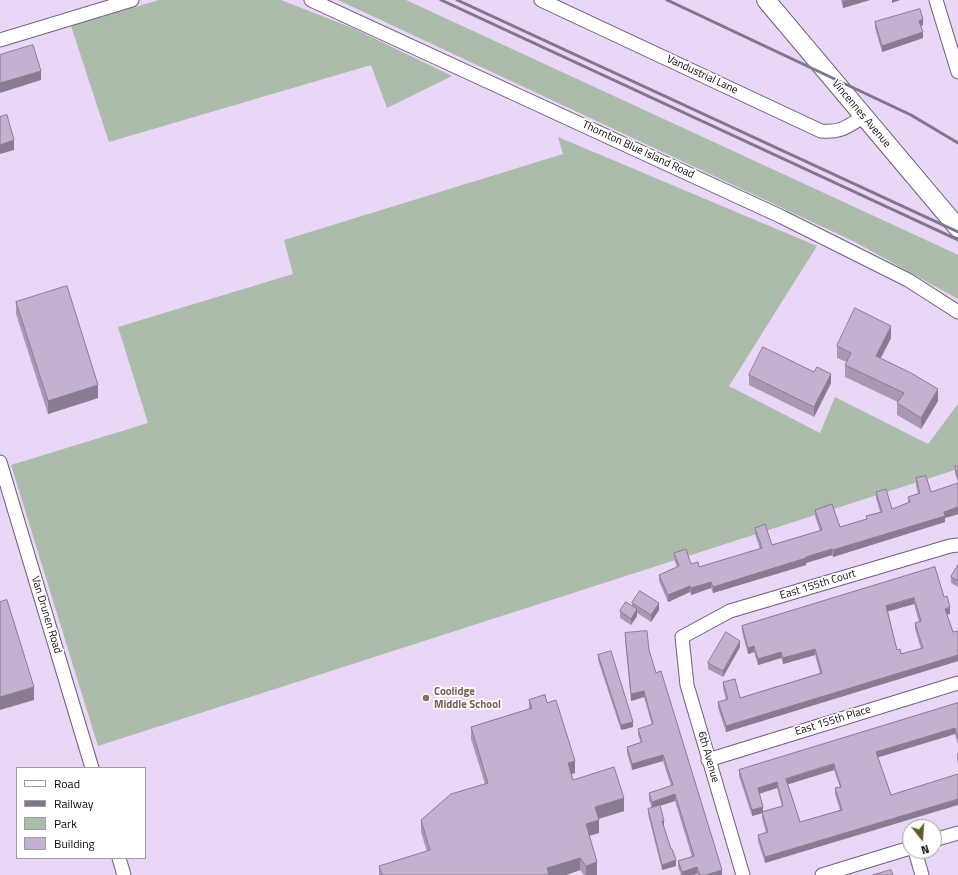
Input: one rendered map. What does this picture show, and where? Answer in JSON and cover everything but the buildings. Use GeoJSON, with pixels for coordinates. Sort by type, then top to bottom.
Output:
{"type":"FeatureCollection","features":[{"type":"Feature","properties":{"kind":"street"},"geometry":{"type":"LineString","coordinates":[[0,40],[132,0]]}},
{"type":"Feature","properties":{"kind":"street","name":"Thornton Blue Island Road"},"geometry":{"type":"LineString","coordinates":[[311,0],[788,220],[908,280],[958,312]]}},
{"type":"Feature","properties":{"kind":"street","name":"Vandustrial Lane"},"geometry":{"type":"LineString","coordinates":[[541,0],[821,131],[835,132],[845,129],[863,117]]}},
{"type":"Feature","properties":{"kind":"street","name":"Vincennes Avenue"},"geometry":{"type":"LineString","coordinates":[[766,0],[958,228]]}},
{"type":"Feature","properties":{"kind":"street"},"geometry":{"type":"LineString","coordinates":[[936,0],[958,72]]}},
{"type":"Feature","properties":{"kind":"street","name":"Van Drunen Road"},"geometry":{"type":"LineString","coordinates":[[0,462],[92,767]]}},
{"type":"Feature","properties":{"kind":"street","name":"East 155th Court"},"geometry":{"type":"LineString","coordinates":[[682,637],[730,611],[950,546],[958,545]]}},
{"type":"Feature","properties":{"kind":"street","name":"6th Avenue"},"geometry":{"type":"LineString","coordinates":[[682,637],[687,685],[743,875]]}},
{"type":"Feature","properties":{"kind":"street","name":"East 155th Place"},"geometry":{"type":"LineString","coordinates":[[708,760],[958,683]]}},
{"type":"Feature","properties":{"kind":"street"},"geometry":{"type":"LineString","coordinates":[[942,838],[958,833]]}},
{"type":"Feature","properties":{"kind":"street"},"geometry":{"type":"LineString","coordinates":[[822,875],[902,850]]}},
{"type":"Feature","properties":{"kind":"street"},"geometry":{"type":"LineString","coordinates":[[119,859],[124,875]]}},
{"type":"Feature","properties":{"kind":"street"},"geometry":{"type":"LineString","coordinates":[[917,859],[922,875]]}},
{"type":"Feature","properties":{"kind":"green space"},"geometry":{"type":"Polygon","coordinates":[[[159,0],[281,0],[355,29],[452,76],[387,108],[371,65],[109,142],[71,26],[159,0]]]}},
{"type":"Feature","properties":{"kind":"green space"},"geometry":{"type":"Polygon","coordinates":[[[338,0],[406,0],[958,255],[958,299],[855,242],[338,0]]]}},
{"type":"Feature","properties":{"kind":"green space"},"geometry":{"type":"Polygon","coordinates":[[[558,137],[817,246],[729,386],[820,433],[835,397],[928,444],[958,404],[958,469],[98,746],[11,465],[148,423],[118,327],[293,274],[284,240],[563,154],[558,137]]]}},
{"type":"Feature","properties":{"kind":"railway"},"geometry":{"type":"LineString","coordinates":[[441,0],[958,240]]}},
{"type":"Feature","properties":{"kind":"railway"},"geometry":{"type":"LineString","coordinates":[[457,0],[958,232]]}},
{"type":"Feature","properties":{"kind":"railway"},"geometry":{"type":"LineString","coordinates":[[667,0],[911,115],[958,143]]}},
{"type":"Feature","properties":{"kind":"place","name":"Coolidge Middle School"},"geometry":{"type":"Point","coordinates":[426,698]}}]}
